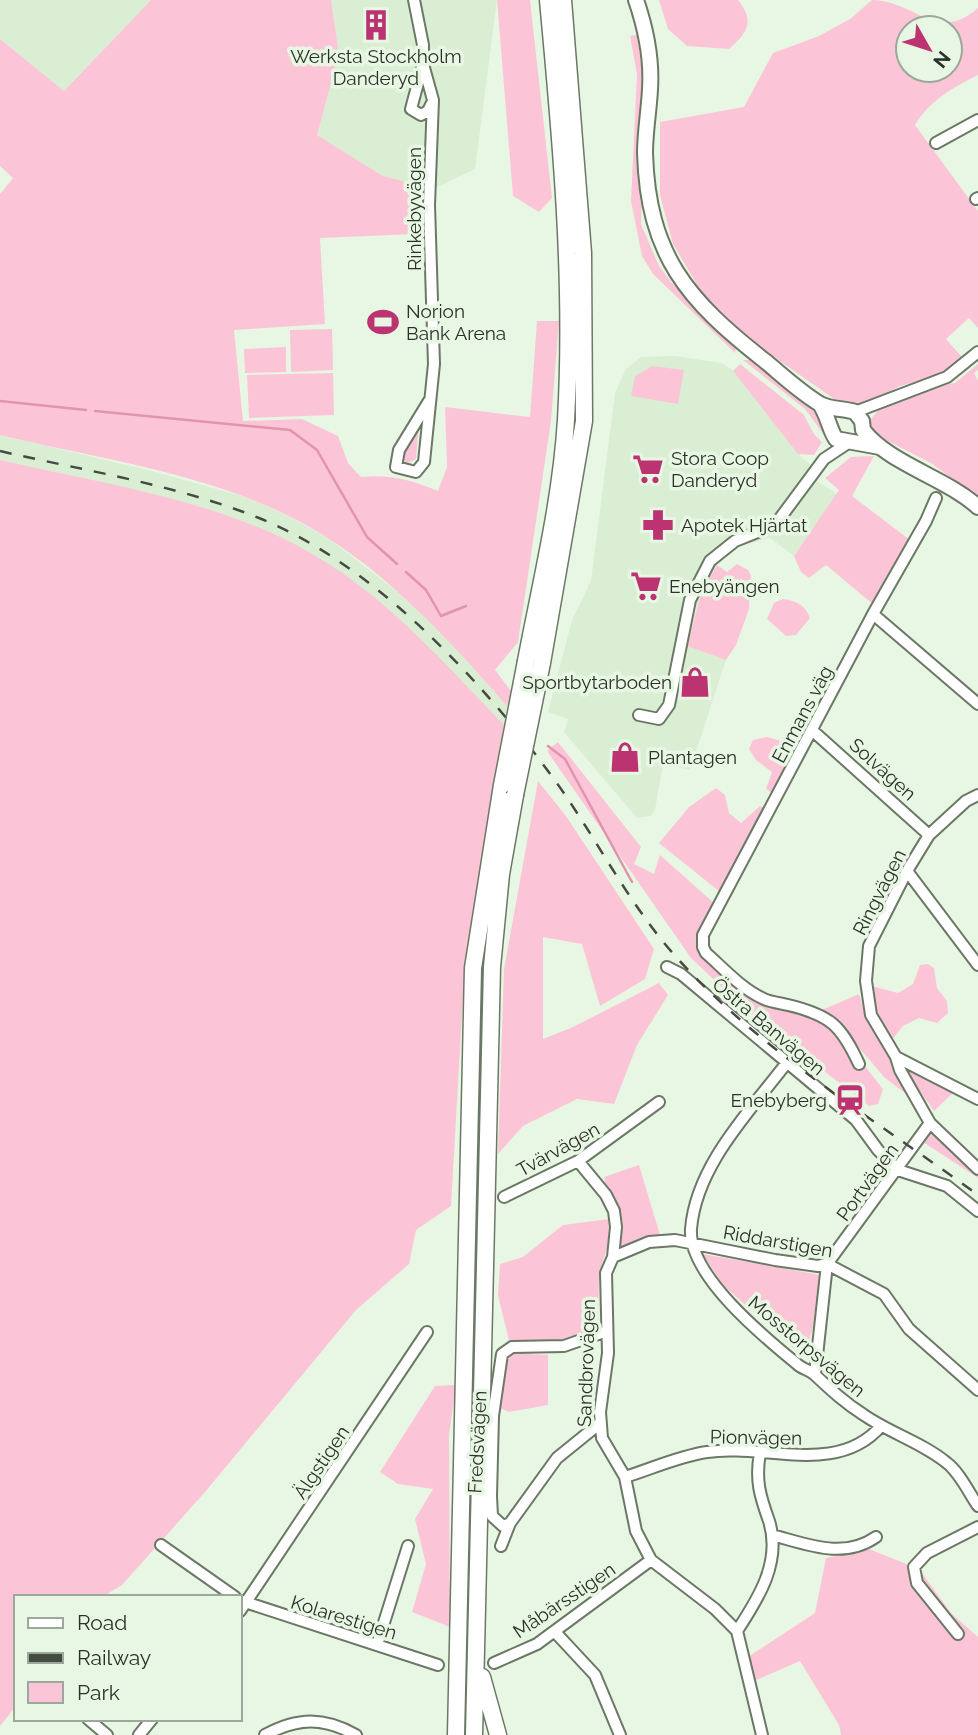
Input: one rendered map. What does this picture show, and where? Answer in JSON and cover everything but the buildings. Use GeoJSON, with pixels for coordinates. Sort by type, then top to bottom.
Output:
{"type":"FeatureCollection","features":[{"type":"Feature","properties":{"kind":"highway"},"geometry":{"type":"LineString","coordinates":[[534,662],[566,421],[566,253],[548,0]]}},
{"type":"Feature","properties":{"kind":"highway"},"geometry":{"type":"LineString","coordinates":[[457,1733],[473,968],[584,421],[583,253],[563,0]]}},
{"type":"Feature","properties":{"kind":"highway"},"geometry":{"type":"LineString","coordinates":[[474,1735],[492,967],[509,790]]}},
{"type":"Feature","properties":{"kind":"highway"},"geometry":{"type":"LineString","coordinates":[[475,1641],[485,1698],[498,1735]]}},
{"type":"Feature","properties":{"kind":"main road"},"geometry":{"type":"LineString","coordinates":[[636,0],[650,57],[645,150],[648,197],[655,230],[681,281],[704,308],[741,342],[820,404],[881,448],[933,475],[978,507]]}},
{"type":"Feature","properties":{"kind":"main road"},"geometry":{"type":"LineString","coordinates":[[848,422],[850,443]]}},
{"type":"Feature","properties":{"kind":"main road"},"geometry":{"type":"LineString","coordinates":[[848,422],[841,442],[881,448]]}},
{"type":"Feature","properties":{"kind":"street","name":"Rinkebyvägen"},"geometry":{"type":"LineString","coordinates":[[414,0],[423,45],[423,64],[411,109],[418,115],[425,114],[433,100]]}},
{"type":"Feature","properties":{"kind":"street","name":"Rinkebyvägen"},"geometry":{"type":"LineString","coordinates":[[423,64],[433,100],[429,205],[434,363],[424,462],[416,471],[396,467],[394,459],[429,401]]}},
{"type":"Feature","properties":{"kind":"street"},"geometry":{"type":"LineString","coordinates":[[936,143],[978,120]]}},
{"type":"Feature","properties":{"kind":"street"},"geometry":{"type":"LineString","coordinates":[[639,715],[659,719],[669,705],[690,600],[710,561],[735,541],[775,524],[848,422],[877,404],[947,377],[978,352]]}},
{"type":"Feature","properties":{"kind":"street"},"geometry":{"type":"LineString","coordinates":[[824,458],[850,443]]}},
{"type":"Feature","properties":{"kind":"street","name":"Enmans väg"},"geometry":{"type":"LineString","coordinates":[[859,1064],[848,1040],[829,1019],[819,1013],[762,999],[703,947],[703,935],[936,498]]}},
{"type":"Feature","properties":{"kind":"street"},"geometry":{"type":"LineString","coordinates":[[873,614],[978,704]]}},
{"type":"Feature","properties":{"kind":"street","name":"Solvägen"},"geometry":{"type":"LineString","coordinates":[[813,731],[929,835]]}},
{"type":"Feature","properties":{"kind":"street","name":"Ringvägen"},"geometry":{"type":"LineString","coordinates":[[896,1057],[872,1015],[866,981],[869,946],[907,871],[929,835],[966,801],[978,795]]}},
{"type":"Feature","properties":{"kind":"street"},"geometry":{"type":"LineString","coordinates":[[907,871],[978,965]]}},
{"type":"Feature","properties":{"kind":"street","name":"Östra Banvägen"},"geometry":{"type":"LineString","coordinates":[[667,967],[681,974],[785,1065],[856,1120],[878,1150],[898,1170],[947,1185],[978,1211]]}},
{"type":"Feature","properties":{"kind":"street"},"geometry":{"type":"LineString","coordinates":[[896,1057],[978,1099]]}},
{"type":"Feature","properties":{"kind":"street"},"geometry":{"type":"LineString","coordinates":[[896,1057],[900,1070],[930,1123],[978,1169]]}},
{"type":"Feature","properties":{"kind":"street"},"geometry":{"type":"LineString","coordinates":[[692,1244],[696,1206],[715,1161],[729,1138],[785,1065]]}},
{"type":"Feature","properties":{"kind":"street","name":"Tvärvägen"},"geometry":{"type":"LineString","coordinates":[[504,1197],[578,1161],[659,1102]]}},
{"type":"Feature","properties":{"kind":"street","name":"Portvägen"},"geometry":{"type":"LineString","coordinates":[[827,1264],[930,1123]]}},
{"type":"Feature","properties":{"kind":"street","name":"Sandbrovägen"},"geometry":{"type":"LineString","coordinates":[[578,1161],[607,1195],[614,1211],[613,1257],[606,1273],[608,1353],[599,1424],[602,1438],[625,1477],[636,1531],[651,1560],[715,1609],[737,1631]]}},
{"type":"Feature","properties":{"kind":"street","name":"Riddarstigen"},"geometry":{"type":"LineString","coordinates":[[613,1257],[659,1240],[798,1263],[827,1264],[884,1294],[909,1329],[978,1390]]}},
{"type":"Feature","properties":{"kind":"street","name":"Mosstorpsvägen"},"geometry":{"type":"LineString","coordinates":[[692,1244],[713,1282],[737,1312],[800,1367],[815,1374],[826,1389],[881,1426],[950,1464],[978,1506]]}},
{"type":"Feature","properties":{"kind":"street"},"geometry":{"type":"LineString","coordinates":[[815,1374],[827,1264]]}},
{"type":"Feature","properties":{"kind":"street","name":"Fredsvägen"},"geometry":{"type":"LineString","coordinates":[[510,1524],[503,1526],[492,1516],[491,1496],[493,1416],[498,1371],[505,1349],[564,1346],[607,1331]]}},
{"type":"Feature","properties":{"kind":"street","name":"Älgstigen"},"geometry":{"type":"LineString","coordinates":[[242,1605],[428,1332]]}},
{"type":"Feature","properties":{"kind":"street"},"geometry":{"type":"LineString","coordinates":[[501,1546],[510,1524],[557,1458],[599,1424]]}},
{"type":"Feature","properties":{"kind":"street","name":"Pionvägen"},"geometry":{"type":"LineString","coordinates":[[625,1477],[709,1451],[808,1455],[854,1448],[871,1438],[881,1426]]}},
{"type":"Feature","properties":{"kind":"street"},"geometry":{"type":"LineString","coordinates":[[760,1453],[757,1488],[772,1535],[768,1575],[737,1631],[762,1735]]}},
{"type":"Feature","properties":{"kind":"street"},"geometry":{"type":"LineString","coordinates":[[958,1634],[917,1583],[914,1567],[927,1553],[978,1527]]}},
{"type":"Feature","properties":{"kind":"street"},"geometry":{"type":"LineString","coordinates":[[772,1535],[826,1550],[868,1543],[876,1537]]}},
{"type":"Feature","properties":{"kind":"street"},"geometry":{"type":"LineString","coordinates":[[161,1545],[232,1595]]}},
{"type":"Feature","properties":{"kind":"street"},"geometry":{"type":"LineString","coordinates":[[377,1645],[408,1546]]}},
{"type":"Feature","properties":{"kind":"street","name":"Måbärsstigen"},"geometry":{"type":"LineString","coordinates":[[494,1663],[537,1644],[651,1560]]}},
{"type":"Feature","properties":{"kind":"street","name":"Kolarestigen"},"geometry":{"type":"LineString","coordinates":[[242,1605],[439,1665]]}},
{"type":"Feature","properties":{"kind":"street"},"geometry":{"type":"LineString","coordinates":[[555,1632],[595,1675],[620,1735]]}},
{"type":"Feature","properties":{"kind":"street"},"geometry":{"type":"LineString","coordinates":[[265,1735],[288,1724],[312,1720],[328,1722],[356,1735]]}},
{"type":"Feature","properties":{"kind":"street"},"geometry":{"type":"LineString","coordinates":[[90,1721],[107,1735]]}},
{"type":"Feature","properties":{"kind":"street"},"geometry":{"type":"LineString","coordinates":[[139,1735],[150,1721]]}},
{"type":"Feature","properties":{"kind":"shaded area"},"geometry":{"type":"Polygon","coordinates":[[[0,0],[151,0],[64,91],[0,39],[0,0]]]}},
{"type":"Feature","properties":{"kind":"shaded area"},"geometry":{"type":"Polygon","coordinates":[[[331,0],[497,0],[475,169],[435,188],[418,185],[383,176],[317,135],[339,54],[331,0]]]}},
{"type":"Feature","properties":{"kind":"shaded area","name":"Enebyängen"},"geometry":{"type":"Polygon","coordinates":[[[675,356],[722,363],[738,374],[801,457],[822,474],[817,481],[837,494],[794,556],[770,538],[735,547],[722,556],[702,591],[687,646],[726,660],[690,770],[663,764],[655,810],[651,816],[637,818],[564,732],[568,719],[548,712],[572,620],[591,581],[615,393],[626,369],[641,357],[675,356]]]}},
{"type":"Feature","properties":{"kind":"shaded area"},"geometry":{"type":"Polygon","coordinates":[[[0,435],[152,471],[245,497],[287,515],[329,539],[403,596],[437,628],[507,706],[504,725],[391,611],[319,558],[143,493],[0,460],[0,435]]]}},
{"type":"Feature","properties":{"kind":"green space"},"geometry":{"type":"Polygon","coordinates":[[[151,0],[331,0],[339,54],[317,135],[383,176],[418,185],[416,234],[320,238],[325,324],[234,330],[243,421],[302,419],[338,436],[348,463],[361,477],[401,479],[438,491],[447,467],[445,407],[530,417],[537,321],[559,321],[551,421],[518,642],[495,670],[512,692],[507,706],[433,625],[379,576],[350,553],[287,515],[253,500],[183,477],[0,435],[0,194],[13,178],[0,166],[0,39],[64,91],[151,0]]]}},
{"type":"Feature","properties":{"kind":"green space"},"geometry":{"type":"Polygon","coordinates":[[[497,0],[530,0],[552,198],[539,212],[513,196],[497,0]]]}},
{"type":"Feature","properties":{"kind":"green space"},"geometry":{"type":"Polygon","coordinates":[[[659,0],[738,0],[748,21],[745,32],[729,49],[687,46],[668,29],[659,0]]]}},
{"type":"Feature","properties":{"kind":"green space"},"geometry":{"type":"Polygon","coordinates":[[[872,0],[901,6],[917,14],[894,14],[894,84],[962,84],[927,109],[915,125],[978,211],[978,328],[969,318],[946,339],[961,356],[961,361],[930,378],[900,386],[869,402],[847,408],[774,357],[709,305],[673,244],[660,195],[660,122],[744,107],[773,53],[819,36],[850,19],[872,0]]]}},
{"type":"Feature","properties":{"kind":"green space"},"geometry":{"type":"Polygon","coordinates":[[[978,8],[978,75],[964,83],[964,17],[978,8]]]}},
{"type":"Feature","properties":{"kind":"green space"},"geometry":{"type":"Polygon","coordinates":[[[637,35],[644,87],[641,224],[659,266],[671,282],[736,346],[735,353],[653,274],[642,256],[631,201],[637,74],[630,36],[637,35]]]}},
{"type":"Feature","properties":{"kind":"green space"},"geometry":{"type":"Polygon","coordinates":[[[332,329],[333,370],[291,372],[290,330],[332,329]]]}},
{"type":"Feature","properties":{"kind":"green space"},"geometry":{"type":"Polygon","coordinates":[[[286,347],[286,372],[245,373],[244,349],[286,347]]]}},
{"type":"Feature","properties":{"kind":"green space"},"geometry":{"type":"Polygon","coordinates":[[[743,360],[754,360],[810,403],[824,425],[824,435],[805,409],[743,360]]]}},
{"type":"Feature","properties":{"kind":"green space"},"geometry":{"type":"Polygon","coordinates":[[[740,364],[804,415],[814,434],[822,442],[814,455],[798,454],[733,371],[740,364]]]}},
{"type":"Feature","properties":{"kind":"green space"},"geometry":{"type":"Polygon","coordinates":[[[978,364],[978,370],[974,373],[978,381],[978,498],[931,463],[870,432],[870,420],[886,405],[932,388],[955,383],[978,364]]]}},
{"type":"Feature","properties":{"kind":"green space"},"geometry":{"type":"Polygon","coordinates":[[[652,366],[684,370],[678,404],[631,396],[635,376],[652,366]]]}},
{"type":"Feature","properties":{"kind":"green space"},"geometry":{"type":"Polygon","coordinates":[[[333,373],[334,415],[249,418],[247,375],[333,373]]]}},
{"type":"Feature","properties":{"kind":"green space"},"geometry":{"type":"Polygon","coordinates":[[[419,424],[416,459],[406,464],[402,457],[419,424]]]}},
{"type":"Feature","properties":{"kind":"green space"},"geometry":{"type":"Polygon","coordinates":[[[874,456],[852,496],[910,540],[874,605],[826,565],[809,578],[801,572],[794,556],[839,490],[825,478],[851,457],[874,456]]]}},
{"type":"Feature","properties":{"kind":"green space"},"geometry":{"type":"Polygon","coordinates":[[[0,460],[205,508],[282,538],[345,575],[394,614],[504,725],[465,962],[451,1206],[416,1230],[409,1264],[356,1310],[205,1492],[122,1585],[105,1595],[14,1595],[14,1708],[0,1726],[0,460]]]}},
{"type":"Feature","properties":{"kind":"green space"},"geometry":{"type":"Polygon","coordinates":[[[737,564],[748,570],[751,576],[749,609],[736,645],[726,660],[687,646],[702,591],[717,565],[727,572],[737,564]]]}},
{"type":"Feature","properties":{"kind":"green space"},"geometry":{"type":"Polygon","coordinates":[[[783,599],[800,604],[810,618],[796,635],[786,636],[767,619],[774,603],[783,599]]]}},
{"type":"Feature","properties":{"kind":"green space"},"geometry":{"type":"Polygon","coordinates":[[[767,737],[798,746],[772,793],[766,789],[772,772],[756,760],[749,749],[753,740],[767,737]]]}},
{"type":"Feature","properties":{"kind":"green space"},"geometry":{"type":"Polygon","coordinates":[[[558,742],[641,847],[634,864],[654,874],[660,855],[715,904],[697,938],[700,954],[711,967],[748,988],[809,1013],[831,1028],[883,1089],[878,1104],[869,1106],[747,1011],[691,958],[547,751],[558,742]]]}},
{"type":"Feature","properties":{"kind":"green space"},"geometry":{"type":"Polygon","coordinates":[[[538,781],[566,816],[654,949],[645,979],[600,1006],[582,944],[543,937],[543,1039],[573,1027],[659,983],[668,995],[637,1045],[614,1104],[577,1099],[523,1126],[498,1154],[504,969],[538,781]]]}},
{"type":"Feature","properties":{"kind":"green space"},"geometry":{"type":"Polygon","coordinates":[[[716,788],[725,795],[729,813],[741,823],[760,806],[765,808],[720,892],[659,843],[689,807],[716,788]]]}},
{"type":"Feature","properties":{"kind":"green space"},"geometry":{"type":"Polygon","coordinates":[[[928,964],[934,968],[937,988],[947,1001],[948,1013],[937,1023],[919,1018],[903,1026],[892,1040],[875,1007],[872,986],[898,993],[913,984],[920,965],[928,964]]]}},
{"type":"Feature","properties":{"kind":"green space"},"geometry":{"type":"Polygon","coordinates":[[[859,994],[867,1021],[909,1092],[905,1093],[885,1078],[842,1028],[822,1010],[859,994]]]}},
{"type":"Feature","properties":{"kind":"green space"},"geometry":{"type":"Polygon","coordinates":[[[906,1066],[953,1093],[934,1111],[907,1073],[906,1066]]]}},
{"type":"Feature","properties":{"kind":"green space"},"geometry":{"type":"Polygon","coordinates":[[[930,1133],[937,1133],[978,1165],[978,1178],[923,1142],[930,1133]]]}},
{"type":"Feature","properties":{"kind":"green space"},"geometry":{"type":"Polygon","coordinates":[[[639,1165],[660,1235],[641,1238],[619,1249],[604,1177],[639,1165]]]}},
{"type":"Feature","properties":{"kind":"green space"},"geometry":{"type":"Polygon","coordinates":[[[609,1219],[608,1245],[599,1274],[598,1328],[547,1344],[510,1345],[498,1295],[500,1264],[523,1257],[563,1225],[609,1219]]]}},
{"type":"Feature","properties":{"kind":"green space"},"geometry":{"type":"Polygon","coordinates":[[[703,1254],[821,1275],[819,1306],[804,1358],[722,1284],[703,1254]]]}},
{"type":"Feature","properties":{"kind":"green space"},"geometry":{"type":"Polygon","coordinates":[[[516,1353],[548,1355],[548,1405],[509,1412],[495,1406],[505,1357],[516,1353]]]}},
{"type":"Feature","properties":{"kind":"green space"},"geometry":{"type":"Polygon","coordinates":[[[456,1385],[449,1435],[450,1627],[412,1612],[426,1564],[415,1519],[433,1489],[398,1484],[380,1472],[435,1386],[456,1385]]]}},
{"type":"Feature","properties":{"kind":"green space"},"geometry":{"type":"Polygon","coordinates":[[[869,1549],[919,1569],[951,1613],[978,1637],[978,1735],[841,1735],[839,1725],[800,1661],[754,1681],[748,1657],[815,1613],[826,1558],[869,1549]]]}},
{"type":"Feature","properties":{"kind":"waterway"},"geometry":{"type":"LineString","coordinates":[[0,401],[86,410]]}},
{"type":"Feature","properties":{"kind":"waterway"},"geometry":{"type":"LineString","coordinates":[[95,411],[290,430],[317,450],[367,537],[397,564]]}},
{"type":"Feature","properties":{"kind":"waterway"},"geometry":{"type":"LineString","coordinates":[[406,572],[426,590],[441,616],[466,606]]}},
{"type":"Feature","properties":{"kind":"waterway"},"geometry":{"type":"LineString","coordinates":[[548,746],[565,759],[632,882]]}},
{"type":"Feature","properties":{"kind":"railway"},"geometry":{"type":"LineString","coordinates":[[0,451],[131,480],[228,506],[301,538],[381,593],[419,625],[455,661],[520,734],[565,794],[642,914],[678,959],[711,993],[822,1084],[978,1195]]}},
{"type":"Feature","properties":{"kind":"place","name":"Werksta Stockholm Danderyd"},"geometry":{"type":"Point","coordinates":[376,25]}},
{"type":"Feature","properties":{"kind":"place","name":"Norion Bank Arena"},"geometry":{"type":"Point","coordinates":[383,322]}},
{"type":"Feature","properties":{"kind":"place","name":"Stora Coop Danderyd"},"geometry":{"type":"Point","coordinates":[648,469]}},
{"type":"Feature","properties":{"kind":"place","name":"Apotek Hjärtat"},"geometry":{"type":"Point","coordinates":[658,525]}},
{"type":"Feature","properties":{"kind":"place","name":"Enebyängen"},"geometry":{"type":"Point","coordinates":[646,586]}},
{"type":"Feature","properties":{"kind":"place","name":"Sportbytarboden"},"geometry":{"type":"Point","coordinates":[695,682]}},
{"type":"Feature","properties":{"kind":"place","name":"Plantagen"},"geometry":{"type":"Point","coordinates":[625,757]}},
{"type":"Feature","properties":{"kind":"place","name":"Enebyberg"},"geometry":{"type":"Point","coordinates":[850,1100]}}]}
